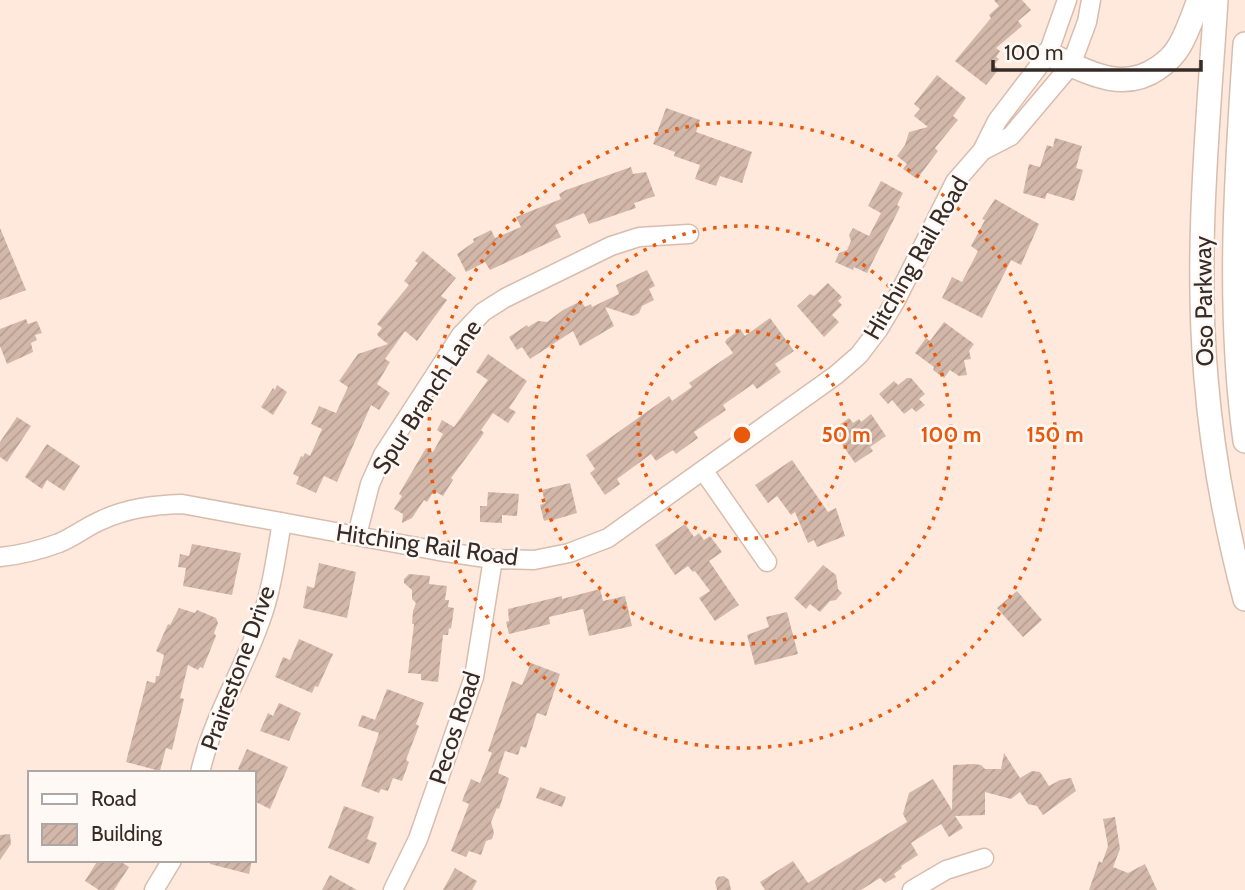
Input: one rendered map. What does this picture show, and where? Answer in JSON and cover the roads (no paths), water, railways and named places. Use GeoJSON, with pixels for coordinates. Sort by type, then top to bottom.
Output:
{"type":"FeatureCollection","features":[{"type":"Feature","properties":{"kind":"main road"},"geometry":{"type":"LineString","coordinates":[[1048,54],[1112,81],[1127,81],[1152,72],[1177,50],[1199,0]]}},
{"type":"Feature","properties":{"kind":"main road","name":"Oso Parkway"},"geometry":{"type":"LineString","coordinates":[[1216,0],[1203,219],[1203,324],[1206,378],[1220,485],[1245,599]]}},
{"type":"Feature","properties":{"kind":"main road","name":"Oso Parkway"},"geometry":{"type":"LineString","coordinates":[[1245,44],[1235,190],[1234,285],[1236,352],[1245,442]]}},
{"type":"Feature","properties":{"kind":"street","name":"Hitching Rail Road"},"geometry":{"type":"LineString","coordinates":[[0,557],[18,555],[59,543],[102,520],[126,511],[152,505],[183,504],[493,559],[534,560],[569,554],[608,538],[836,375],[859,355],[896,300],[955,182],[982,151],[997,121],[1048,54],[1067,0]]}},
{"type":"Feature","properties":{"kind":"street","name":"Hitching Rail Road"},"geometry":{"type":"LineString","coordinates":[[982,151],[1012,136],[1071,65],[1087,22],[1091,0]]}},
{"type":"Feature","properties":{"kind":"street","name":"Spur Branch Lane"},"geometry":{"type":"LineString","coordinates":[[357,535],[370,484],[383,455],[461,335],[483,312],[611,246],[639,237],[690,234]]}},
{"type":"Feature","properties":{"kind":"street"},"geometry":{"type":"LineString","coordinates":[[703,471],[767,562]]}},
{"type":"Feature","properties":{"kind":"street","name":"Prairestone Drive"},"geometry":{"type":"LineString","coordinates":[[201,771],[214,729],[260,624],[269,593],[282,522]]}},
{"type":"Feature","properties":{"kind":"street","name":"Pecos Road"},"geometry":{"type":"LineString","coordinates":[[393,890],[418,839],[474,677],[493,559]]}},
{"type":"Feature","properties":{"kind":"street"},"geometry":{"type":"LineString","coordinates":[[912,890],[946,870],[984,858]]}},
{"type":"Feature","properties":{"kind":"street"},"geometry":{"type":"LineString","coordinates":[[154,890],[171,862]]}}]}
